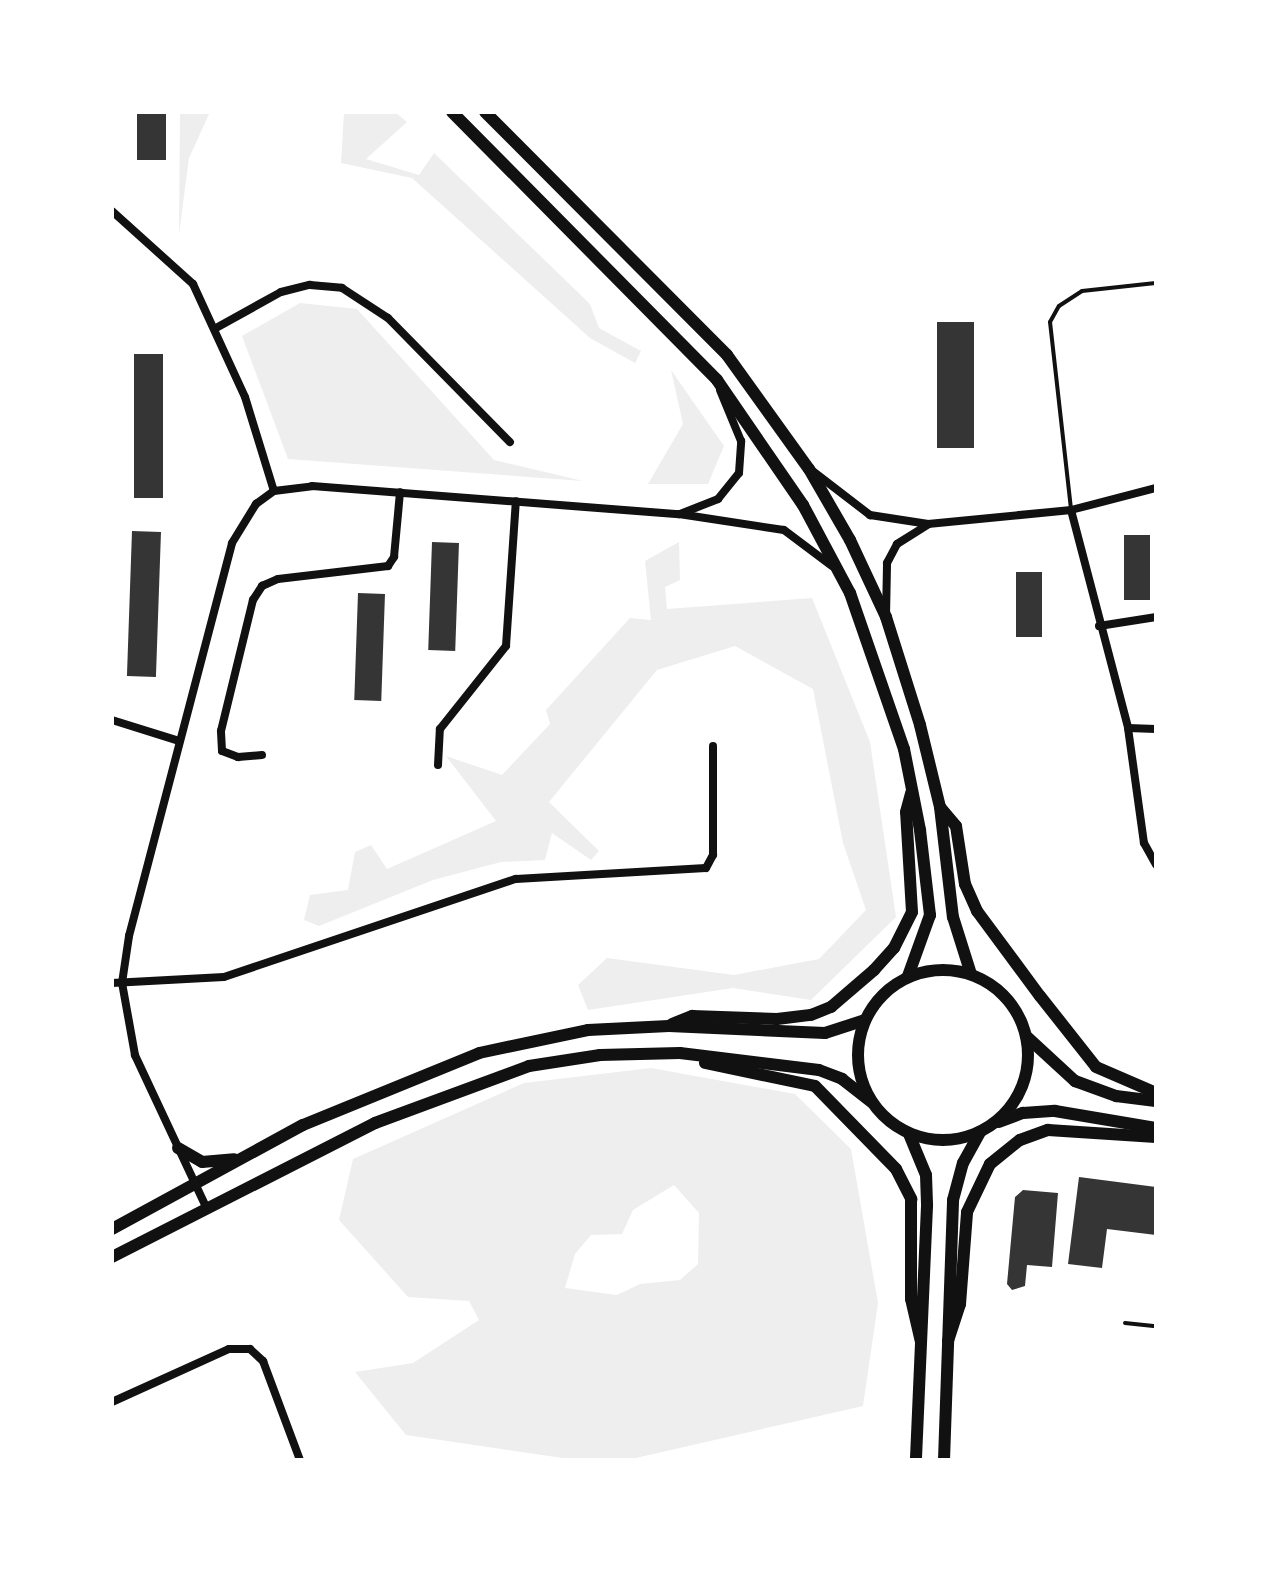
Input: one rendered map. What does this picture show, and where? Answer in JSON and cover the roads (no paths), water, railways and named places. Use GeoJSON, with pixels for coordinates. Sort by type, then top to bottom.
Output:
{"type":"FeatureCollection","features":[{"type":"Feature","properties":{"kind":"main road"},"geometry":{"type":"LineString","coordinates":[[452,112],[717,380],[789,483],[838,572],[879,666],[912,788],[930,915],[908,976]]}},
{"type":"Feature","properties":{"kind":"main road"},"geometry":{"type":"LineString","coordinates":[[485,112],[727,355],[809,469],[850,540],[886,617],[940,807],[953,917],[971,974]]}},
{"type":"Feature","properties":{"kind":"main road"},"geometry":{"type":"LineString","coordinates":[[669,1026],[692,1016],[777,1019],[811,1015],[831,1007],[874,970],[894,948],[912,912],[906,812],[912,788]]}},
{"type":"Feature","properties":{"kind":"main road"},"geometry":{"type":"LineString","coordinates":[[940,807],[956,826],[965,884],[977,911],[1085,1056],[1109,1075],[1156,1093]]}},
{"type":"Feature","properties":{"kind":"main road"},"geometry":{"type":"LineString","coordinates":[[871,1102],[858,1062],[865,1020],[882,994],[908,976],[939,969],[971,974],[1000,991],[1026,1036],[1075,1081],[1116,1096],[1156,1101]]}},
{"type":"Feature","properties":{"kind":"main road"},"geometry":{"type":"LineString","coordinates":[[112,1229],[359,1099],[479,1053],[557,1034],[669,1026],[805,1034],[865,1020]]}},
{"type":"Feature","properties":{"kind":"main road"},"geometry":{"type":"LineString","coordinates":[[993,1124],[1023,1085],[1026,1036]]}},
{"type":"Feature","properties":{"kind":"main road"},"geometry":{"type":"LineString","coordinates":[[680,1053],[696,1062],[815,1086],[880,1149],[911,1199],[911,1299],[921,1342]]}},
{"type":"Feature","properties":{"kind":"main road"},"geometry":{"type":"LineString","coordinates":[[112,1257],[375,1123],[492,1077],[576,1058],[680,1053],[819,1070],[842,1079],[909,1134],[926,1175],[916,1460]]}},
{"type":"Feature","properties":{"kind":"main road"},"geometry":{"type":"LineString","coordinates":[[909,1134],[945,1141],[1039,1111],[1156,1128]]}},
{"type":"Feature","properties":{"kind":"main road"},"geometry":{"type":"LineString","coordinates":[[948,1341],[960,1304],[967,1212],[990,1164],[1020,1140],[1048,1130],[1156,1137]]}},
{"type":"Feature","properties":{"kind":"main road"},"geometry":{"type":"LineString","coordinates":[[944,1460],[953,1200],[960,1170],[980,1132]]}},
{"type":"Feature","properties":{"kind":"main road"},"geometry":{"type":"LineString","coordinates":[[178,1148],[202,1162],[248,1156]]}},
{"type":"Feature","properties":{"kind":"street"},"geometry":{"type":"LineString","coordinates":[[112,211],[193,284],[216,328],[245,397],[274,491]]}},
{"type":"Feature","properties":{"kind":"street"},"geometry":{"type":"LineString","coordinates":[[216,328],[281,292],[310,285],[342,288],[368,300],[388,318],[510,442]]}},
{"type":"Feature","properties":{"kind":"street"},"geometry":{"type":"LineString","coordinates":[[679,514],[718,499],[739,473],[741,441],[717,380]]}},
{"type":"Feature","properties":{"kind":"street"},"geometry":{"type":"LineString","coordinates":[[809,469],[870,515],[928,524],[1071,510],[1156,488]]}},
{"type":"Feature","properties":{"kind":"street"},"geometry":{"type":"LineString","coordinates":[[207,1209],[135,1055],[117,983],[232,543],[241,522],[274,491],[312,486],[679,514],[784,530],[838,572]]}},
{"type":"Feature","properties":{"kind":"street"},"geometry":{"type":"LineString","coordinates":[[262,755],[238,757],[222,751],[253,600],[262,586],[278,579],[377,571],[388,566],[394,557],[400,492]]}},
{"type":"Feature","properties":{"kind":"street"},"geometry":{"type":"LineString","coordinates":[[438,765],[440,729],[506,646],[516,501]]}},
{"type":"Feature","properties":{"kind":"street"},"geometry":{"type":"LineString","coordinates":[[1071,510],[1128,728],[1144,843],[1156,865]]}},
{"type":"Feature","properties":{"kind":"street"},"geometry":{"type":"LineString","coordinates":[[886,617],[887,563],[897,544],[928,524]]}},
{"type":"Feature","properties":{"kind":"street"},"geometry":{"type":"LineString","coordinates":[[1099,626],[1156,617]]}},
{"type":"Feature","properties":{"kind":"street"},"geometry":{"type":"LineString","coordinates":[[112,720],[179,741]]}},
{"type":"Feature","properties":{"kind":"street"},"geometry":{"type":"LineString","coordinates":[[1128,728],[1156,729]]}},
{"type":"Feature","properties":{"kind":"street"},"geometry":{"type":"LineString","coordinates":[[117,983],[224,977],[261,967],[498,882],[706,868],[713,855],[713,746]]}},
{"type":"Feature","properties":{"kind":"street"},"geometry":{"type":"LineString","coordinates":[[112,1402],[229,1349],[250,1349],[263,1361],[300,1460]]}},
{"type":"Feature","properties":{"kind":"lane"},"geometry":{"type":"LineString","coordinates":[[1071,510],[1050,322],[1059,306],[1082,291],[1156,283]]}},
{"type":"Feature","properties":{"kind":"lane"},"geometry":{"type":"LineString","coordinates":[[1125,1323],[1156,1326]]}}]}
